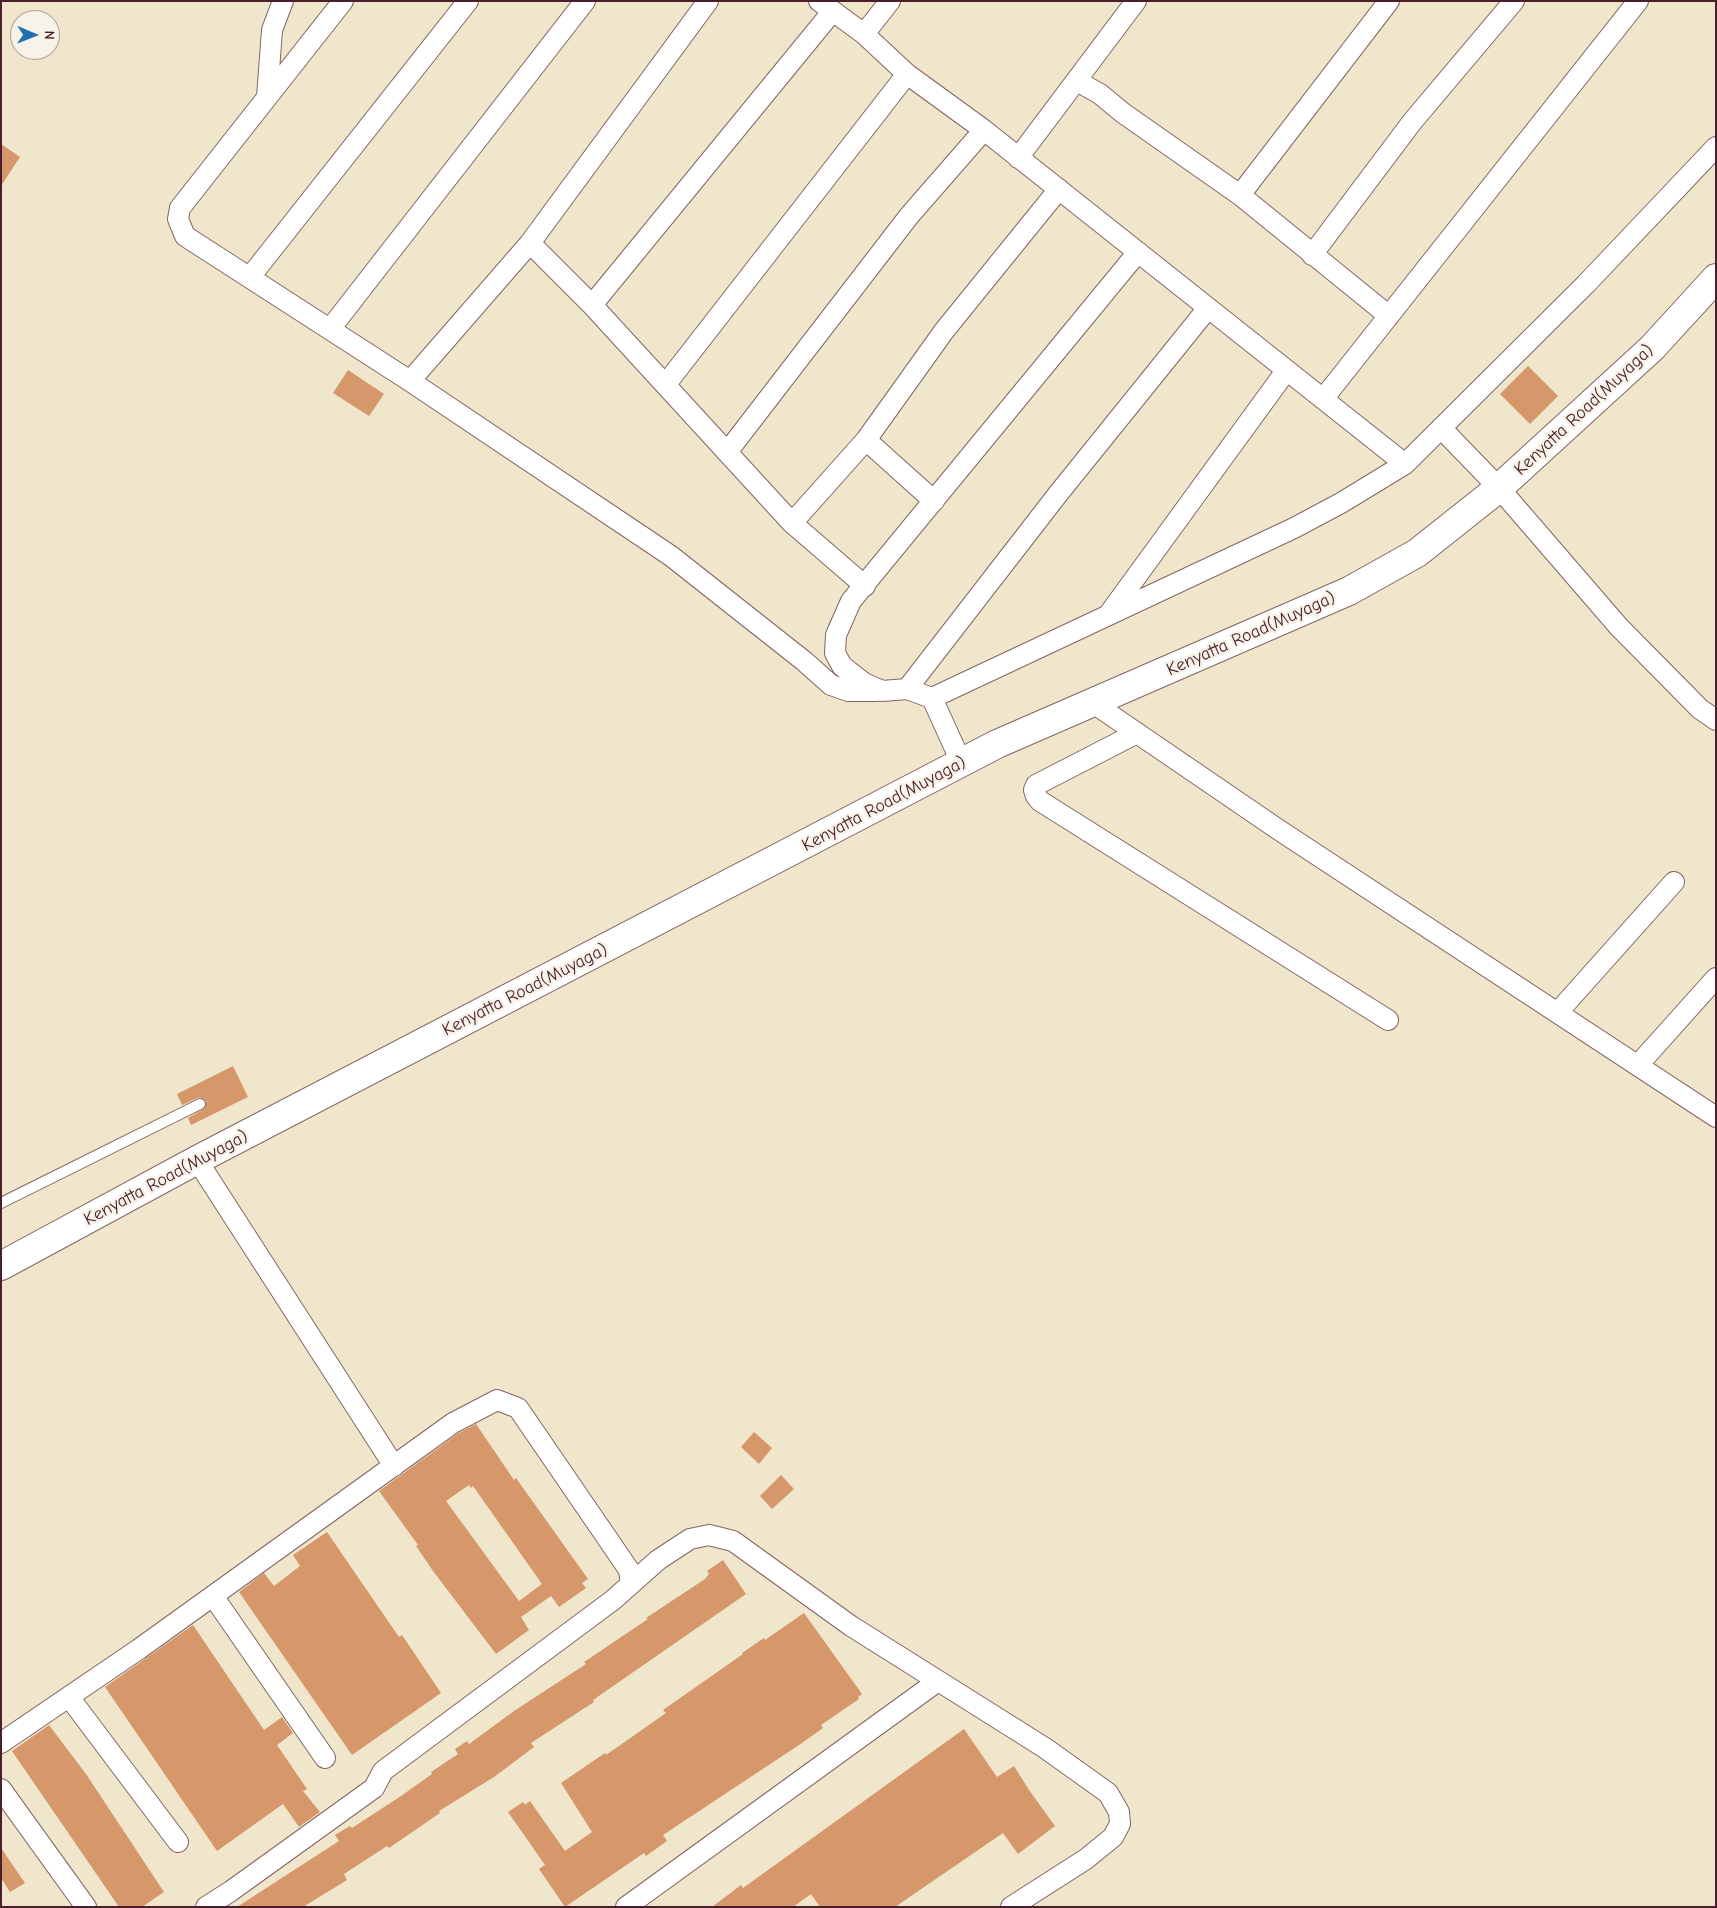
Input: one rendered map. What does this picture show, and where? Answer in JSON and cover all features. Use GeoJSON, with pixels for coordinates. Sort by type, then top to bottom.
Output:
{"type":"FeatureCollection","features":[{"type":"Feature","properties":{"kind":"main road","name":"Kenyatta Road(Muyaga)"},"geometry":{"type":"LineString","coordinates":[[1,1266],[197,1160],[962,764],[997,744],[1350,590],[1418,553],[1499,488],[1652,348],[1716,278]]}},
{"type":"Feature","properties":{"kind":"street"},"geometry":{"type":"LineString","coordinates":[[267,96],[272,30],[283,1]]}},
{"type":"Feature","properties":{"kind":"street"},"geometry":{"type":"LineString","coordinates":[[343,1],[189,194],[180,208],[178,219],[185,236],[410,381],[671,556],[804,661],[831,685],[848,691],[907,690],[932,698],[1294,528],[1341,503],[1405,464],[1586,284],[1716,147]]}},
{"type":"Feature","properties":{"kind":"street"},"geometry":{"type":"LineString","coordinates":[[250,277],[468,1]]}},
{"type":"Feature","properties":{"kind":"street"},"geometry":{"type":"LineString","coordinates":[[330,329],[585,1]]}},
{"type":"Feature","properties":{"kind":"street"},"geometry":{"type":"LineString","coordinates":[[410,381],[530,243],[708,1]]}},
{"type":"Feature","properties":{"kind":"street"},"geometry":{"type":"LineString","coordinates":[[864,34],[890,1]]}},
{"type":"Feature","properties":{"kind":"street"},"geometry":{"type":"LineString","coordinates":[[1018,158],[1136,1]]}},
{"type":"Feature","properties":{"kind":"street"},"geometry":{"type":"LineString","coordinates":[[1240,195],[1389,1]]}},
{"type":"Feature","properties":{"kind":"street"},"geometry":{"type":"LineString","coordinates":[[1312,255],[1412,122],[1514,1]]}},
{"type":"Feature","properties":{"kind":"street"},"geometry":{"type":"LineString","coordinates":[[1323,399],[1638,1]]}},
{"type":"Feature","properties":{"kind":"street"},"geometry":{"type":"LineString","coordinates":[[592,305],[825,7],[864,34],[907,74],[984,130],[1405,464]]}},
{"type":"Feature","properties":{"kind":"street"},"geometry":{"type":"LineString","coordinates":[[666,384],[907,74]]}},
{"type":"Feature","properties":{"kind":"street"},"geometry":{"type":"LineString","coordinates":[[1077,80],[1100,94],[1123,113],[1240,195],[1389,316]]}},
{"type":"Feature","properties":{"kind":"street"},"geometry":{"type":"LineString","coordinates":[[728,451],[909,216],[984,130]]}},
{"type":"Feature","properties":{"kind":"street"},"geometry":{"type":"LineString","coordinates":[[792,523],[866,440],[944,331],[1059,189]]}},
{"type":"Feature","properties":{"kind":"street"},"geometry":{"type":"LineString","coordinates":[[530,243],[592,305],[666,384],[792,523],[865,586]]}},
{"type":"Feature","properties":{"kind":"street"},"geometry":{"type":"LineString","coordinates":[[882,690],[864,683],[842,666],[835,653],[836,635],[851,601],[1138,252]]}},
{"type":"Feature","properties":{"kind":"street"},"geometry":{"type":"LineString","coordinates":[[907,690],[1058,494],[1208,308]]}},
{"type":"Feature","properties":{"kind":"street"},"geometry":{"type":"LineString","coordinates":[[1108,615],[1286,371]]}},
{"type":"Feature","properties":{"kind":"street"},"geometry":{"type":"LineString","coordinates":[[1441,428],[1499,488],[1618,628],[1700,709],[1716,720]]}},
{"type":"Feature","properties":{"kind":"street"},"geometry":{"type":"LineString","coordinates":[[866,440],[934,501]]}},
{"type":"Feature","properties":{"kind":"street"},"geometry":{"type":"LineString","coordinates":[[932,698],[962,764]]}},
{"type":"Feature","properties":{"kind":"street"},"geometry":{"type":"LineString","coordinates":[[1093,703],[1280,830],[1716,1117]]}},
{"type":"Feature","properties":{"kind":"street"},"geometry":{"type":"LineString","coordinates":[[1138,733],[1036,785],[1034,790],[1036,796],[1040,802],[1388,1020]]}},
{"type":"Feature","properties":{"kind":"street"},"geometry":{"type":"LineString","coordinates":[[1558,1012],[1674,882]]}},
{"type":"Feature","properties":{"kind":"street"},"geometry":{"type":"LineString","coordinates":[[1638,1065],[1716,978]]}},
{"type":"Feature","properties":{"kind":"street"},"geometry":{"type":"LineString","coordinates":[[197,1160],[394,1466]]}},
{"type":"Feature","properties":{"kind":"street"},"geometry":{"type":"LineString","coordinates":[[1,1743],[213,1596],[453,1423],[497,1400],[518,1408],[629,1570],[630,1584]]}},
{"type":"Feature","properties":{"kind":"street"},"geometry":{"type":"LineString","coordinates":[[206,1907],[374,1788],[383,1771],[613,1600],[658,1560],[690,1539],[710,1535],[733,1542],[851,1626],[1045,1748],[1108,1793],[1119,1812],[1120,1824],[1113,1837],[1086,1859],[1011,1907]]}},
{"type":"Feature","properties":{"kind":"street"},"geometry":{"type":"LineString","coordinates":[[213,1596],[325,1758]]}},
{"type":"Feature","properties":{"kind":"street"},"geometry":{"type":"LineString","coordinates":[[626,1907],[938,1681]]}},
{"type":"Feature","properties":{"kind":"street"},"geometry":{"type":"LineString","coordinates":[[69,1696],[178,1842]]}},
{"type":"Feature","properties":{"kind":"street"},"geometry":{"type":"LineString","coordinates":[[1,1789],[86,1907]]}},
{"type":"Feature","properties":{"kind":"lane"},"geometry":{"type":"LineString","coordinates":[[1,1203],[200,1104]]}},
{"type":"Feature","properties":{"kind":"building"},"geometry":{"type":"Polygon","coordinates":[[[1,144],[20,157],[1,186],[1,144]]]}},
{"type":"Feature","properties":{"kind":"building"},"geometry":{"type":"Polygon","coordinates":[[[1528,366],[1558,396],[1530,424],[1500,394],[1528,366]]]}},
{"type":"Feature","properties":{"kind":"building"},"geometry":{"type":"Polygon","coordinates":[[[348,370],[384,394],[369,416],[333,393],[348,370]]]}},
{"type":"Feature","properties":{"kind":"building"},"geometry":{"type":"Polygon","coordinates":[[[233,1066],[248,1097],[191,1125],[188,1118],[205,1108],[206,1101],[200,1097],[182,1105],[177,1094],[233,1066]]]}},
{"type":"Feature","properties":{"kind":"building"},"geometry":{"type":"Polygon","coordinates":[[[476,1424],[514,1480],[516,1478],[588,1579],[582,1583],[586,1588],[559,1607],[551,1596],[521,1617],[529,1630],[496,1654],[433,1571],[416,1546],[418,1545],[379,1491],[459,1433],[476,1424]],[[469,1485],[446,1501],[519,1601],[542,1584],[473,1486],[471,1488],[469,1485]]]}},
{"type":"Feature","properties":{"kind":"building"},"geometry":{"type":"Polygon","coordinates":[[[754,1432],[772,1448],[759,1464],[741,1447],[754,1432]]]}},
{"type":"Feature","properties":{"kind":"building"},"geometry":{"type":"Polygon","coordinates":[[[781,1475],[794,1489],[772,1509],[760,1496],[781,1475]]]}},
{"type":"Feature","properties":{"kind":"building"},"geometry":{"type":"Polygon","coordinates":[[[327,1532],[399,1637],[402,1635],[441,1693],[352,1755],[239,1592],[264,1573],[274,1586],[300,1566],[293,1555],[327,1532]]]}},
{"type":"Feature","properties":{"kind":"building"},"geometry":{"type":"Polygon","coordinates":[[[723,1560],[746,1594],[593,1700],[594,1702],[531,1743],[534,1747],[494,1777],[439,1811],[440,1813],[389,1848],[387,1846],[344,1874],[347,1880],[303,1907],[237,1907],[339,1841],[335,1835],[350,1826],[352,1828],[401,1796],[432,1774],[431,1772],[458,1754],[455,1749],[467,1741],[469,1744],[514,1711],[586,1664],[584,1662],[705,1579],[709,1574],[707,1571],[723,1560]]]}},
{"type":"Feature","properties":{"kind":"building"},"geometry":{"type":"Polygon","coordinates":[[[804,1613],[862,1694],[858,1697],[859,1699],[821,1725],[823,1728],[802,1743],[663,1835],[667,1841],[646,1856],[644,1853],[565,1907],[539,1869],[545,1865],[508,1812],[523,1802],[525,1805],[530,1801],[565,1851],[592,1832],[561,1783],[605,1753],[606,1755],[666,1713],[663,1710],[742,1653],[764,1638],[765,1640],[804,1613]]]}},
{"type":"Feature","properties":{"kind":"building"},"geometry":{"type":"Polygon","coordinates":[[[193,1625],[264,1730],[282,1717],[293,1733],[277,1745],[307,1789],[303,1791],[320,1812],[299,1827],[283,1804],[217,1851],[105,1687],[193,1625]]]}},
{"type":"Feature","properties":{"kind":"building"},"geometry":{"type":"Polygon","coordinates":[[[49,1725],[86,1774],[164,1892],[142,1907],[119,1907],[12,1751],[49,1725]]]}},
{"type":"Feature","properties":{"kind":"building"},"geometry":{"type":"Polygon","coordinates":[[[964,1729],[997,1777],[1014,1766],[1055,1826],[1018,1854],[1003,1833],[895,1907],[820,1907],[811,1894],[793,1907],[712,1907],[741,1885],[743,1888],[964,1729]]]}},
{"type":"Feature","properties":{"kind":"building"},"geometry":{"type":"Polygon","coordinates":[[[1,1848],[25,1883],[10,1892],[1,1878],[1,1848]]]}}]}
